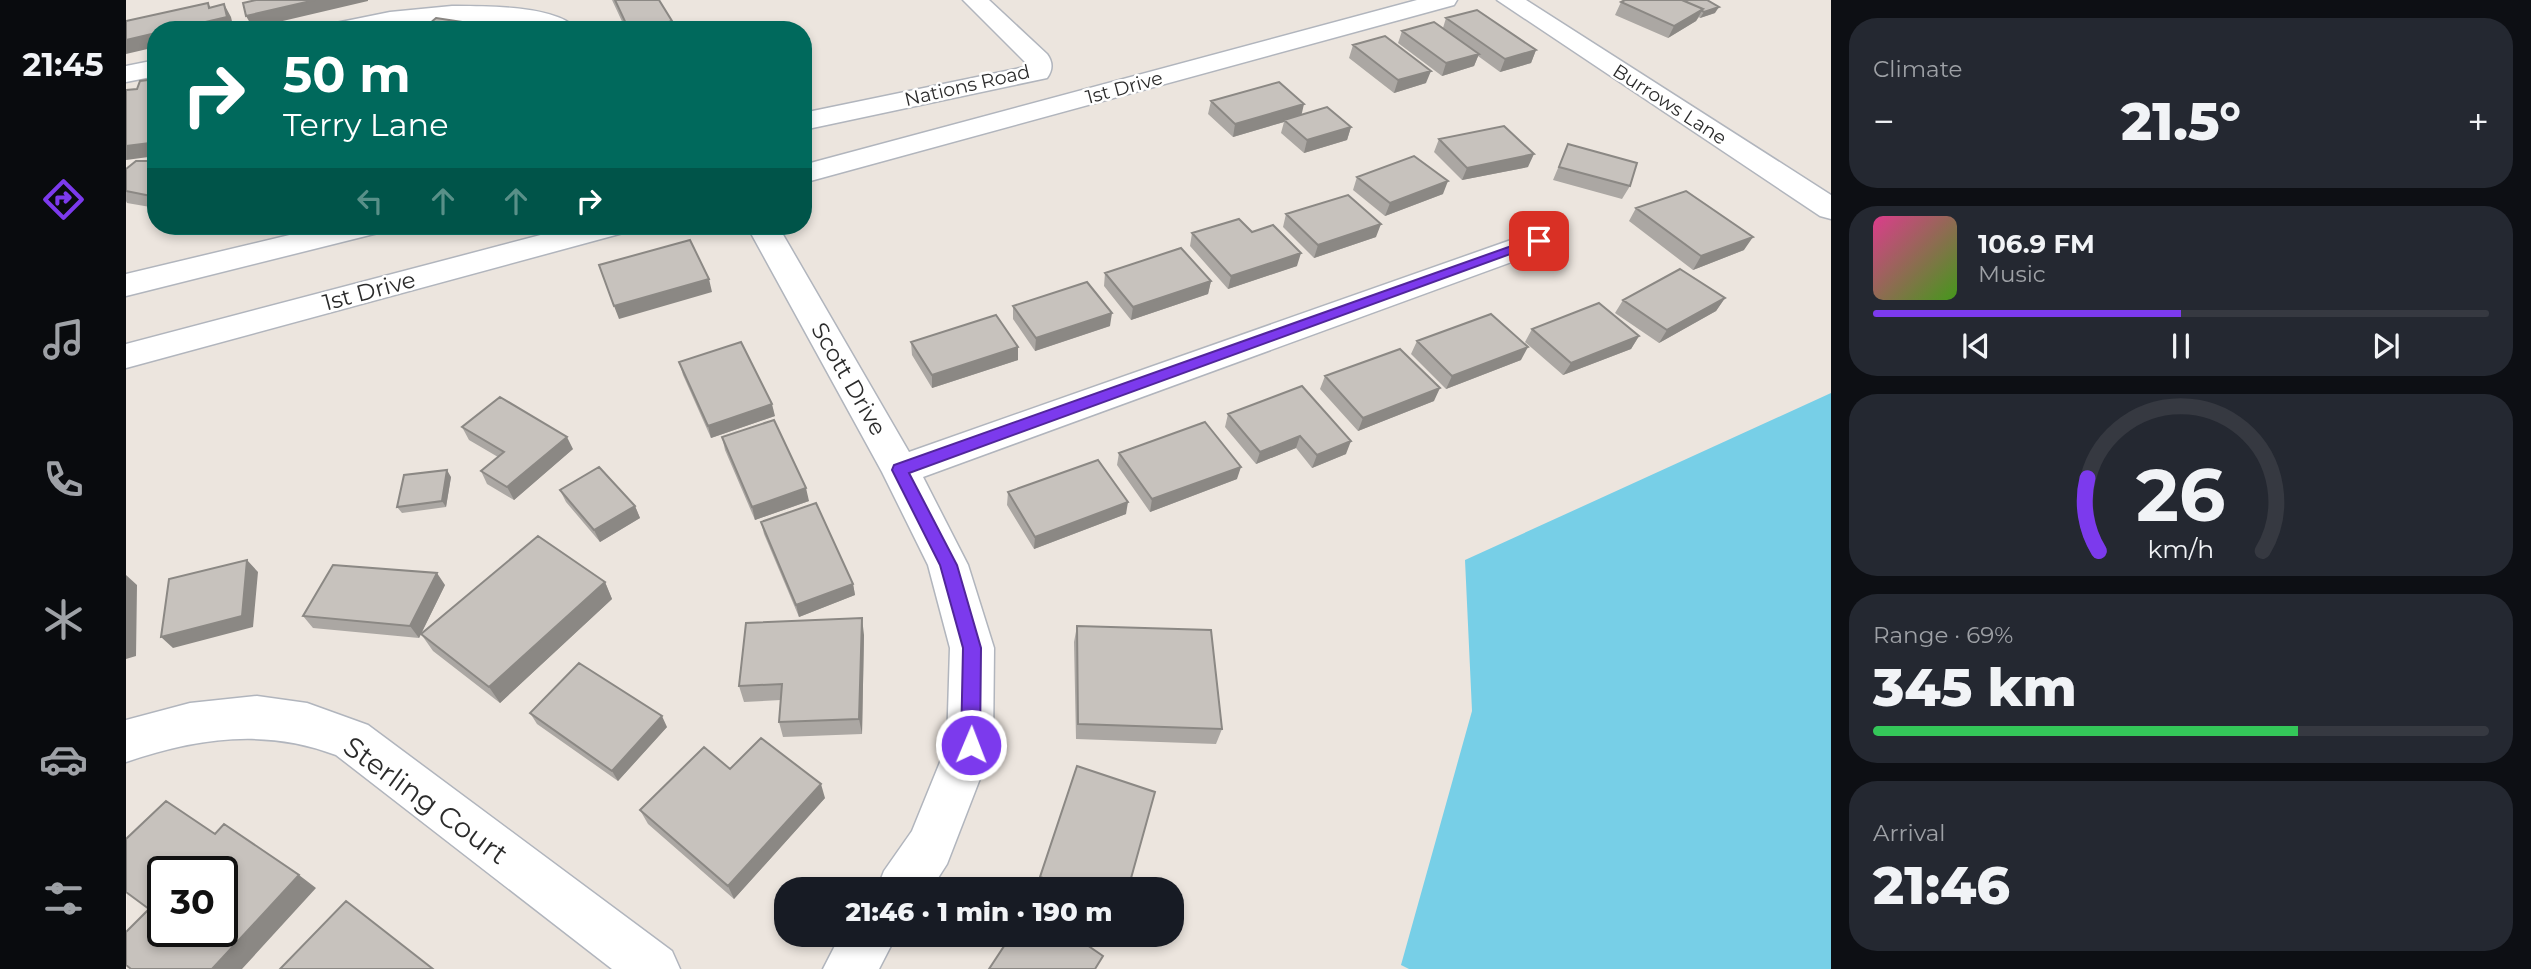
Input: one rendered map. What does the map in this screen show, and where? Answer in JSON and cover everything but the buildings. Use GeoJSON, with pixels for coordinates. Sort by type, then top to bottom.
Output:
{"type":"FeatureCollection","features":[{"type":"Feature","properties":{"kind":"street","name":"Nations Road"},"geometry":{"type":"LineString","coordinates":[[812,120],[1038,72],[1038,60],[975,0]]}},
{"type":"Feature","properties":{"kind":"street","name":"1st Drive"},"geometry":{"type":"LineString","coordinates":[[812,172],[1445,0]]}},
{"type":"Feature","properties":{"kind":"street","name":"Burrows Lane"},"geometry":{"type":"LineString","coordinates":[[1509,0],[1831,209]]}},
{"type":"Feature","properties":{"kind":"street"},"geometry":{"type":"LineString","coordinates":[[378,21],[422,12],[492,6],[536,13],[549,21]]}},
{"type":"Feature","properties":{"kind":"street"},"geometry":{"type":"LineString","coordinates":[[126,74],[147,70]]}},
{"type":"Feature","properties":{"kind":"street"},"geometry":{"type":"LineString","coordinates":[[126,285],[330,235]]}},
{"type":"Feature","properties":{"kind":"street","name":"1st Drive"},"geometry":{"type":"LineString","coordinates":[[126,356],[578,235]]}},
{"type":"Feature","properties":{"kind":"street","name":"Scott Drive"},"geometry":{"type":"LineString","coordinates":[[767,235],[900,470],[948,565],[972,648],[971,745],[930,847],[910,877]]}},
{"type":"Feature","properties":{"kind":"street"},"geometry":{"type":"LineString","coordinates":[[900,470],[1539,241]]}},
{"type":"Feature","properties":{"kind":"street","name":"Sterling Court"},"geometry":{"type":"LineString","coordinates":[[126,741],[147,733],[227,716],[300,722],[352,740],[654,969]]}},
{"type":"Feature","properties":{"kind":"street"},"geometry":{"type":"LineString","coordinates":[[849,969],[863,947]]}},
{"type":"Feature","properties":{"kind":"water"},"geometry":{"type":"Polygon","coordinates":[[[1831,393],[1831,969],[1409,969],[1401,965],[1472,711],[1465,560],[1831,393]]]}},
{"type":"Feature","properties":{"kind":"route"},"geometry":{"type":"LineString","coordinates":[[971,745],[972,648],[948,565],[900,470],[1539,241]]}}]}
